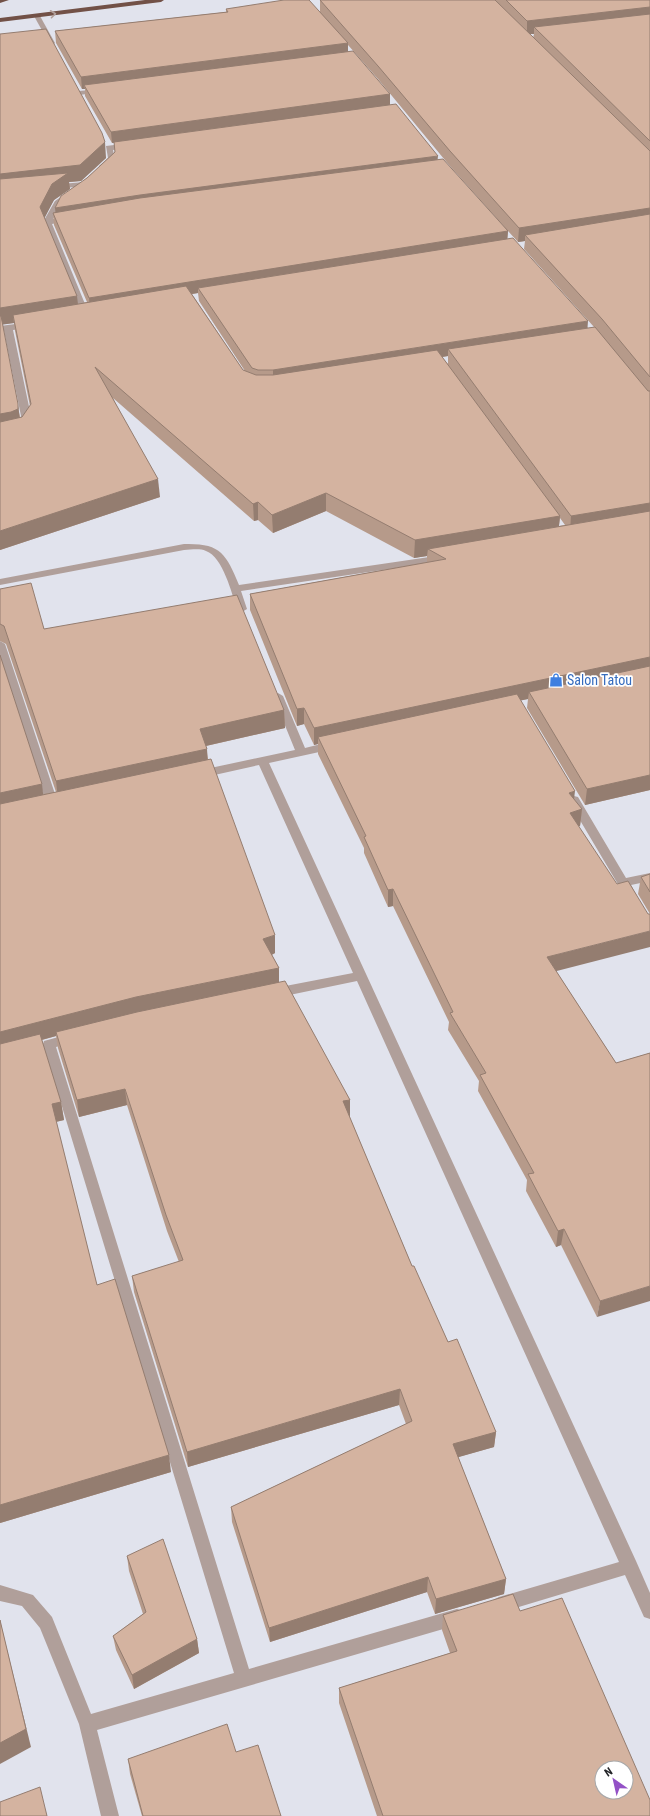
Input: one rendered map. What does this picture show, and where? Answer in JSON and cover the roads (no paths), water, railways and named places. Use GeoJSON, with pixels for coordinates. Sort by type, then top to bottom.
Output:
{"type":"FeatureCollection","features":[{"type":"Feature","properties":{"kind":"highway"},"geometry":{"type":"LineString","coordinates":[[0,1],[6,0]]}},
{"type":"Feature","properties":{"kind":"highway"},"geometry":{"type":"LineString","coordinates":[[0,20],[161,0]]}},
{"type":"Feature","properties":{"kind":"street"},"geometry":{"type":"LineString","coordinates":[[37,16],[54,48]]}},
{"type":"Feature","properties":{"kind":"street"},"geometry":{"type":"LineString","coordinates":[[83,100],[77,90],[110,89]]}},
{"type":"Feature","properties":{"kind":"street"},"geometry":{"type":"LineString","coordinates":[[47,222],[58,202],[84,184],[112,158],[107,144],[140,144]]}},
{"type":"Feature","properties":{"kind":"street"},"geometry":{"type":"LineString","coordinates":[[48,187],[84,184]]}},
{"type":"Feature","properties":{"kind":"street"},"geometry":{"type":"LineString","coordinates":[[47,222],[79,217]]}},
{"type":"Feature","properties":{"kind":"street"},"geometry":{"type":"LineString","coordinates":[[47,222],[86,316]]}},
{"type":"Feature","properties":{"kind":"street"},"geometry":{"type":"LineString","coordinates":[[0,436],[18,433],[25,428],[28,421],[4,329],[39,323]]}},
{"type":"Feature","properties":{"kind":"street"},"geometry":{"type":"LineString","coordinates":[[0,582],[184,547],[202,546],[212,550],[222,558],[246,617]]}},
{"type":"Feature","properties":{"kind":"street"},"geometry":{"type":"LineString","coordinates":[[234,589],[449,556]]}},
{"type":"Feature","properties":{"kind":"street"},"geometry":{"type":"LineString","coordinates":[[0,644],[2,656],[57,805],[38,809]]}},
{"type":"Feature","properties":{"kind":"street"},"geometry":{"type":"LineString","coordinates":[[274,687],[301,752]]}},
{"type":"Feature","properties":{"kind":"street"},"geometry":{"type":"LineString","coordinates":[[193,776],[348,742]]}},
{"type":"Feature","properties":{"kind":"street"},"geometry":{"type":"LineString","coordinates":[[263,761],[650,1611]]}},
{"type":"Feature","properties":{"kind":"street"},"geometry":{"type":"LineString","coordinates":[[567,788],[638,908]]}},
{"type":"Feature","properties":{"kind":"street"},"geometry":{"type":"LineString","coordinates":[[623,883],[650,877]]}},
{"type":"Feature","properties":{"kind":"street"},"geometry":{"type":"LineString","coordinates":[[263,996],[361,976]]}},
{"type":"Feature","properties":{"kind":"street"},"geometry":{"type":"LineString","coordinates":[[35,1047],[86,1035]]}},
{"type":"Feature","properties":{"kind":"street"},"geometry":{"type":"LineString","coordinates":[[49,1044],[244,1679]]}},
{"type":"Feature","properties":{"kind":"street"},"geometry":{"type":"LineString","coordinates":[[87,1724],[630,1566]]}},
{"type":"Feature","properties":{"kind":"street"},"geometry":{"type":"LineString","coordinates":[[0,1593],[27,1600],[46,1623],[87,1724],[110,1816]]}},
{"type":"Feature","properties":{"kind":"place","name":"Salon Tatou"},"geometry":{"type":"Point","coordinates":[556,680]}}]}
